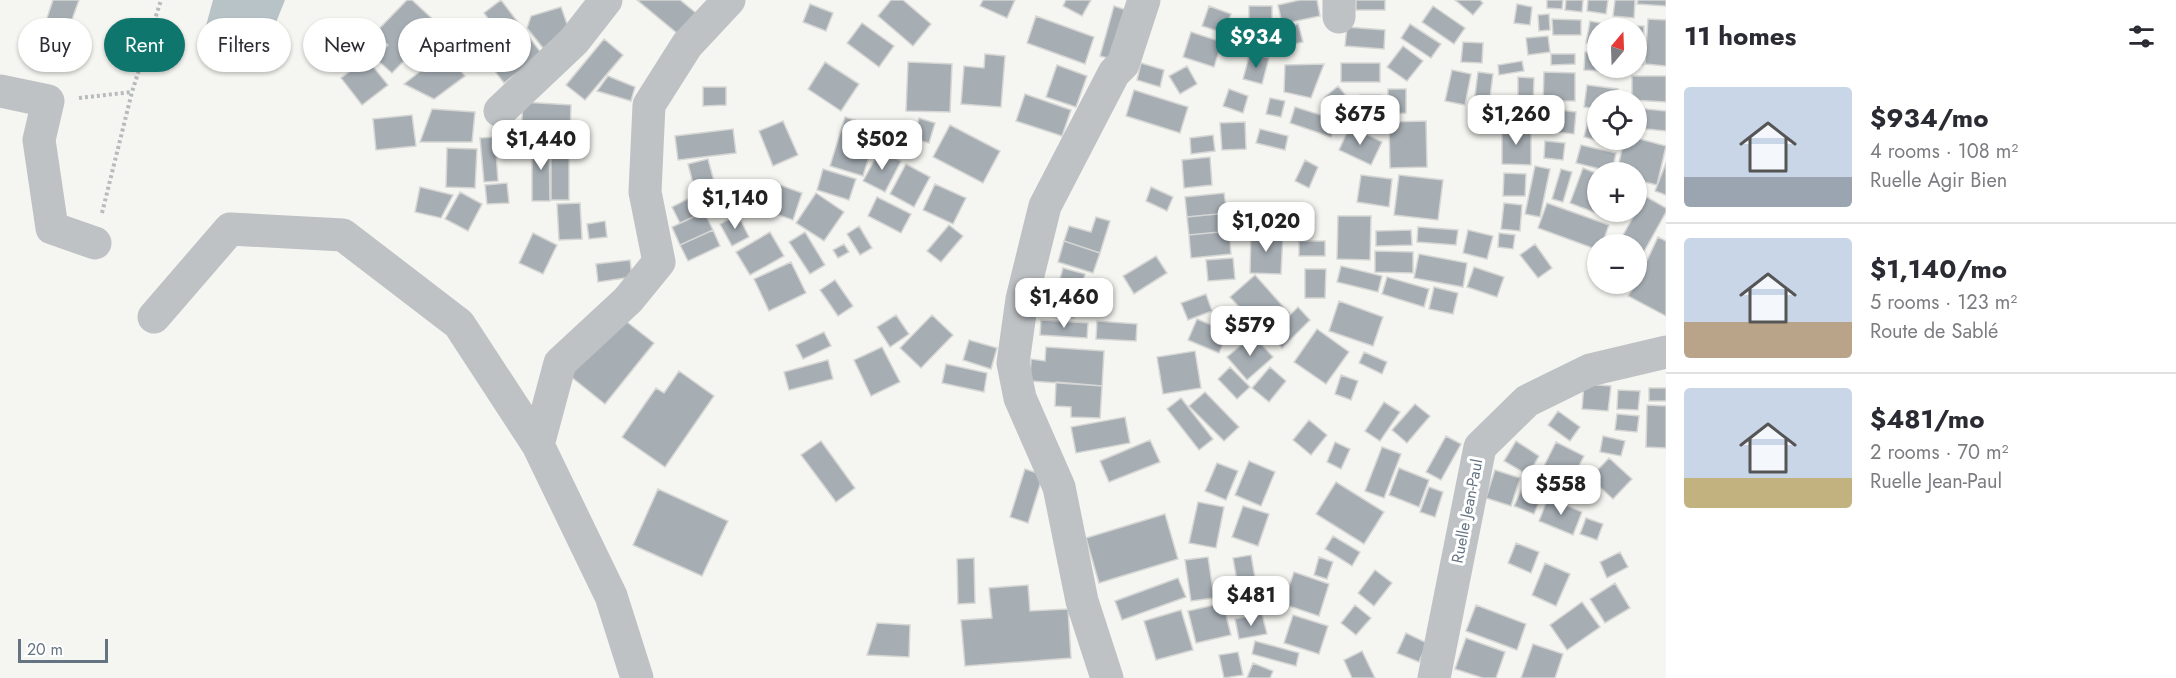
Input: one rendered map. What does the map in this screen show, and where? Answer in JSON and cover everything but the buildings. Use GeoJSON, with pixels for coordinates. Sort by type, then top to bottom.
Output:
{"type":"FeatureCollection","features":[{"type":"Feature","properties":{"kind":"street"},"geometry":{"type":"LineString","coordinates":[[500,111],[574,41],[606,0]]}},
{"type":"Feature","properties":{"kind":"street"},"geometry":{"type":"LineString","coordinates":[[538,445],[560,363],[628,300],[659,262],[645,192],[649,105],[687,45],[729,0]]}},
{"type":"Feature","properties":{"kind":"street"},"geometry":{"type":"LineString","coordinates":[[1107,678],[1082,601],[1059,488],[1020,398],[1013,363],[1022,299],[1045,206],[1114,73],[1123,63],[1144,0]]}},
{"type":"Feature","properties":{"kind":"street"},"geometry":{"type":"LineString","coordinates":[[0,91],[48,101],[39,140],[52,228],[95,243]]}},
{"type":"Feature","properties":{"kind":"street"},"geometry":{"type":"LineString","coordinates":[[154,317],[230,229],[343,235],[459,324],[538,445],[611,596],[638,678]]}},
{"type":"Feature","properties":{"kind":"street","name":"Ruelle Jean-Paul"},"geometry":{"type":"LineString","coordinates":[[1434,678],[1480,447],[1527,401],[1590,370],[1666,352]]}},
{"type":"Feature","properties":{"kind":"path"},"geometry":{"type":"LineString","coordinates":[[95,243],[132,92],[161,0]]}},
{"type":"Feature","properties":{"kind":"path"},"geometry":{"type":"LineString","coordinates":[[48,101],[132,92]]}},
{"type":"Feature","properties":{"kind":"shaded area"},"geometry":{"type":"Polygon","coordinates":[[[213,0],[285,0],[278,18],[208,18],[213,0]]]}}]}
